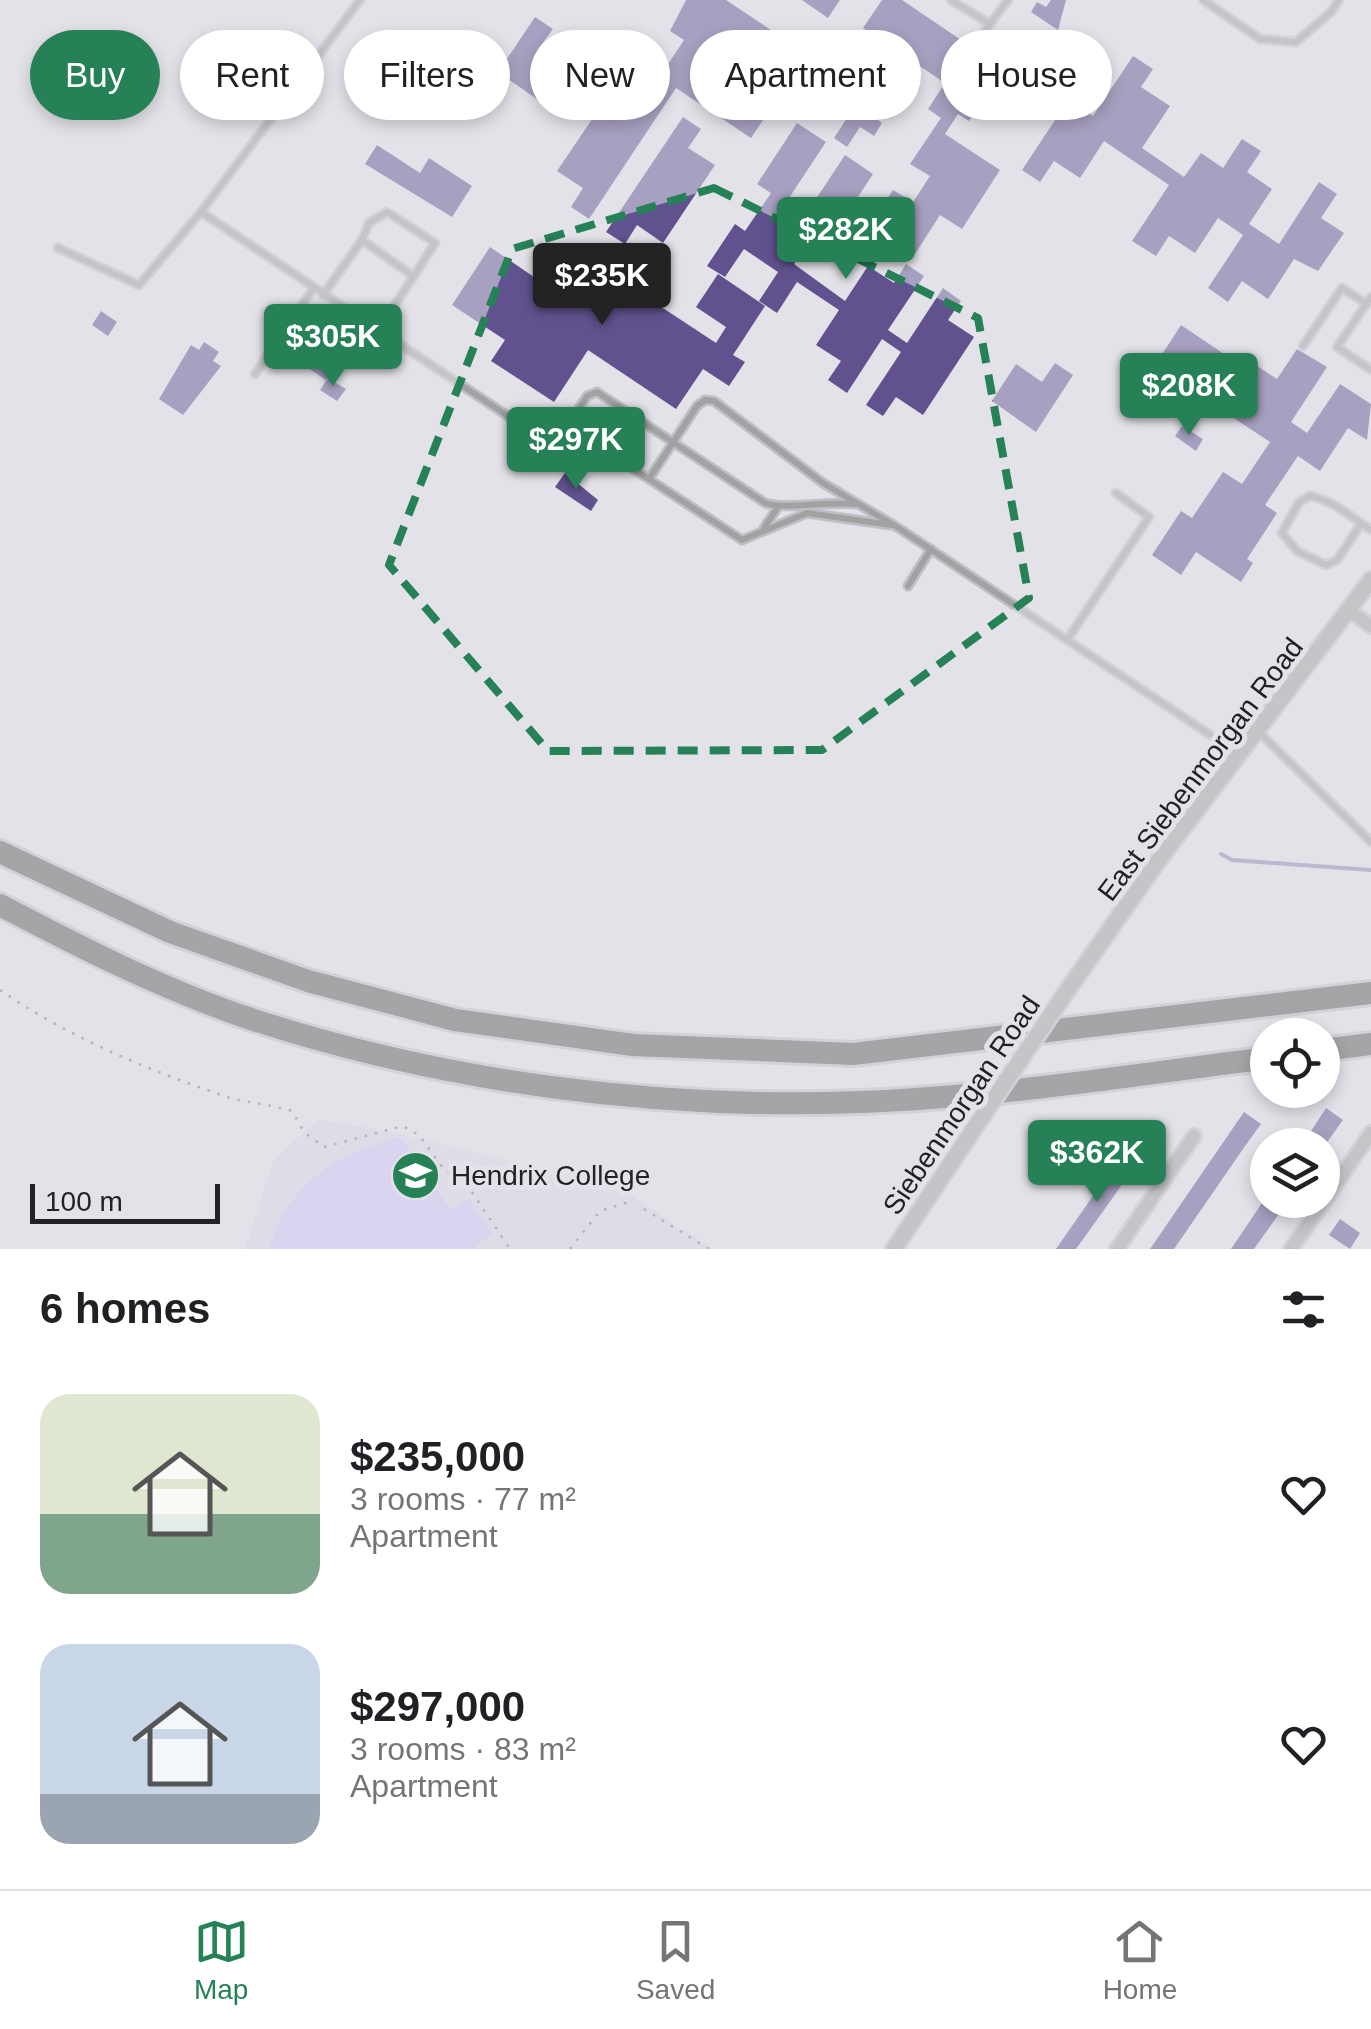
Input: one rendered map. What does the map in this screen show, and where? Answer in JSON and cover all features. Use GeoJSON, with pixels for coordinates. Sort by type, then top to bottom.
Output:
{"type":"FeatureCollection","features":[{"type":"Feature","properties":{"kind":"highway"},"geometry":{"type":"LineString","coordinates":[[0,852],[170,932],[308,981],[455,1020],[632,1045],[854,1054],[1371,992]]}},
{"type":"Feature","properties":{"kind":"highway"},"geometry":{"type":"LineString","coordinates":[[0,905],[102,958],[248,1018],[493,1078],[624,1094],[772,1104],[864,1102],[1250,1060]]}},
{"type":"Feature","properties":{"kind":"highway"},"geometry":{"type":"LineString","coordinates":[[1340,1048],[1371,1044]]}},
{"type":"Feature","properties":{"kind":"street","name":"East Siebenmorgan Road"},"geometry":{"type":"LineString","coordinates":[[1069,988],[1158,861],[1351,612],[1371,580]]}},
{"type":"Feature","properties":{"kind":"street"},"geometry":{"type":"LineString","coordinates":[[1351,612],[1371,626]]}},
{"type":"Feature","properties":{"kind":"street","name":"Siebenmorgan Road"},"geometry":{"type":"LineString","coordinates":[[894,1249],[1069,988]]}},
{"type":"Feature","properties":{"kind":"street"},"geometry":{"type":"LineString","coordinates":[[1292,1249],[1371,1132]]}},
{"type":"Feature","properties":{"kind":"street"},"geometry":{"type":"LineString","coordinates":[[1118,1249],[1194,1136]]}},
{"type":"Feature","properties":{"kind":"lane"},"geometry":{"type":"LineString","coordinates":[[58,248],[139,285],[201,212],[360,0]]}},
{"type":"Feature","properties":{"kind":"lane"},"geometry":{"type":"LineString","coordinates":[[951,0],[990,24]]}},
{"type":"Feature","properties":{"kind":"lane"},"geometry":{"type":"LineString","coordinates":[[986,30],[1008,0]]}},
{"type":"Feature","properties":{"kind":"lane"},"geometry":{"type":"LineString","coordinates":[[1203,0],[1260,39],[1296,42],[1330,13],[1338,0]]}},
{"type":"Feature","properties":{"kind":"lane"},"geometry":{"type":"LineString","coordinates":[[201,212],[535,434],[566,438],[578,432]]}},
{"type":"Feature","properties":{"kind":"lane"},"geometry":{"type":"LineString","coordinates":[[324,296],[369,223],[388,212],[435,243],[377,332]]}},
{"type":"Feature","properties":{"kind":"lane"},"geometry":{"type":"LineString","coordinates":[[362,240],[413,276]]}},
{"type":"Feature","properties":{"kind":"lane"},"geometry":{"type":"LineString","coordinates":[[1303,346],[1342,288],[1369,300],[1337,346],[1371,370]]}},
{"type":"Feature","properties":{"kind":"lane"},"geometry":{"type":"LineString","coordinates":[[255,374],[313,289]]}},
{"type":"Feature","properties":{"kind":"lane"},"geometry":{"type":"LineString","coordinates":[[859,504],[817,501],[778,507],[765,503],[595,391],[587,396],[571,422],[578,432],[736,537],[748,540],[792,517],[818,512],[897,527]]}},
{"type":"Feature","properties":{"kind":"lane"},"geometry":{"type":"LineString","coordinates":[[649,479],[697,406],[710,400],[859,504],[1241,756]]}},
{"type":"Feature","properties":{"kind":"lane"},"geometry":{"type":"LineString","coordinates":[[1067,640],[1149,517],[1116,494]]}},
{"type":"Feature","properties":{"kind":"lane"},"geometry":{"type":"LineString","coordinates":[[1362,524],[1337,560],[1326,565],[1297,551],[1282,533],[1299,502],[1310,496],[1327,501],[1362,524],[1371,530]]}},
{"type":"Feature","properties":{"kind":"lane"},"geometry":{"type":"LineString","coordinates":[[760,534],[778,507]]}},
{"type":"Feature","properties":{"kind":"lane"},"geometry":{"type":"LineString","coordinates":[[908,586],[931,549]]}},
{"type":"Feature","properties":{"kind":"lane"},"geometry":{"type":"LineString","coordinates":[[1259,732],[1371,842]]}},
{"type":"Feature","properties":{"kind":"path"},"geometry":{"type":"LineString","coordinates":[[0,990],[44,1020],[157,1071],[229,1098],[292,1111],[304,1132],[324,1147],[403,1126],[419,1134],[444,1168],[470,1189],[510,1249]]}},
{"type":"Feature","properties":{"kind":"path"},"geometry":{"type":"LineString","coordinates":[[570,1249],[600,1210],[632,1202]]}},
{"type":"Feature","properties":{"kind":"path"},"geometry":{"type":"LineString","coordinates":[[644,1208],[709,1249]]}},
{"type":"Feature","properties":{"kind":"highlighted area"},"geometry":{"type":"Polygon","coordinates":[[[714,188],[978,318],[1029,598],[822,750],[548,751],[389,565],[512,249],[714,188]]]}},
{"type":"Feature","properties":{"kind":"shaded area","name":"Hendrix College"},"geometry":{"type":"Polygon","coordinates":[[[318,1119],[388,1131],[621,1189],[713,1249],[245,1249],[273,1161],[318,1119]]]}},
{"type":"Feature","properties":{"kind":"shaded area"},"geometry":{"type":"Polygon","coordinates":[[[400,1137],[451,1210],[469,1199],[493,1234],[476,1245],[478,1249],[269,1249],[289,1206],[318,1174],[355,1152],[400,1137]]]}},
{"type":"Feature","properties":{"kind":"building"},"geometry":{"type":"Polygon","coordinates":[[[686,0],[726,0],[771,30],[690,30],[690,97],[676,88],[670,97],[670,61],[684,40],[670,31],[686,0]]]}},
{"type":"Feature","properties":{"kind":"building"},"geometry":{"type":"Polygon","coordinates":[[[802,0],[840,0],[828,18],[802,0]]]}},
{"type":"Feature","properties":{"kind":"building"},"geometry":{"type":"Polygon","coordinates":[[[882,0],[902,0],[946,30],[941,30],[941,80],[921,67],[921,30],[863,28],[882,0]]]}},
{"type":"Feature","properties":{"kind":"building"},"geometry":{"type":"Polygon","coordinates":[[[1051,0],[1066,0],[1058,30],[1031,12],[1037,2],[1046,7],[1051,0]]]}},
{"type":"Feature","properties":{"kind":"building"},"geometry":{"type":"Polygon","coordinates":[[[535,17],[553,29],[530,30],[530,94],[510,80],[510,54],[535,17]]]}},
{"type":"Feature","properties":{"kind":"building"},"geometry":{"type":"Polygon","coordinates":[[[1133,56],[1153,69],[1141,87],[1170,106],[1142,148],[1184,177],[1201,153],[1223,168],[1242,139],[1261,151],[1247,172],[1272,189],[1249,224],[1279,244],[1319,182],[1337,194],[1321,218],[1344,233],[1318,271],[1294,259],[1268,299],[1242,281],[1228,302],[1208,288],[1243,235],[1218,218],[1195,253],[1169,236],[1156,256],[1132,241],[1169,185],[1104,141],[1080,178],[1054,161],[1040,182],[1022,170],[1055,120],[1112,120],[1112,88],[1133,56]]]}},
{"type":"Feature","properties":{"kind":"building"},"geometry":{"type":"Polygon","coordinates":[[[941,89],[941,118],[928,109],[941,89]]]}},
{"type":"Feature","properties":{"kind":"building"},"geometry":{"type":"Polygon","coordinates":[[[683,117],[701,129],[688,148],[715,165],[663,243],[637,225],[625,244],[606,232],[683,117]]]}},
{"type":"Feature","properties":{"kind":"building"},"geometry":{"type":"Polygon","coordinates":[[[941,118],[954,120],[945,134],[1000,170],[962,229],[940,215],[915,254],[870,225],[893,190],[913,202],[930,176],[910,164],[941,118]]]}},
{"type":"Feature","properties":{"kind":"building"},"geometry":{"type":"Polygon","coordinates":[[[591,120],[655,120],[589,219],[571,207],[583,188],[557,171],[591,120]]]}},
{"type":"Feature","properties":{"kind":"building"},"geometry":{"type":"Polygon","coordinates":[[[724,120],[763,120],[751,138],[724,120]]]}},
{"type":"Feature","properties":{"kind":"building"},"geometry":{"type":"Polygon","coordinates":[[[846,120],[882,123],[874,136],[860,127],[847,147],[834,138],[846,120]]]}},
{"type":"Feature","properties":{"kind":"building"},"geometry":{"type":"Polygon","coordinates":[[[797,123],[826,142],[787,201],[803,212],[806,214],[845,155],[873,174],[833,235],[820,226],[794,264],[845,301],[868,266],[894,283],[906,264],[924,276],[888,330],[907,343],[943,288],[961,301],[948,320],[974,337],[923,415],[896,397],[883,416],[866,405],[901,352],[882,339],[847,393],[828,380],[841,361],[816,345],[839,310],[797,282],[777,313],[759,301],[778,272],[744,249],[725,277],[707,266],[735,224],[745,231],[771,193],[757,184],[797,123]]]}},
{"type":"Feature","properties":{"kind":"building"},"geometry":{"type":"Polygon","coordinates":[[[377,145],[420,173],[429,158],[472,186],[452,217],[365,164],[377,145]]]}},
{"type":"Feature","properties":{"kind":"building"},"geometry":{"type":"Polygon","coordinates":[[[490,247],[553,290],[578,252],[716,343],[726,327],[696,307],[718,274],[765,306],[733,355],[745,362],[729,386],[703,369],[676,409],[588,350],[554,402],[491,361],[505,340],[452,305],[490,247]]]}},
{"type":"Feature","properties":{"kind":"building"},"geometry":{"type":"Polygon","coordinates":[[[101,311],[117,322],[108,336],[92,325],[101,311]]]}},
{"type":"Feature","properties":{"kind":"building"},"geometry":{"type":"Polygon","coordinates":[[[1181,325],[1233,360],[1237,353],[1277,379],[1297,349],[1327,367],[1291,422],[1307,433],[1340,384],[1371,404],[1367,440],[1348,428],[1320,471],[1298,456],[1265,505],[1277,513],[1247,559],[1253,563],[1241,582],[1196,552],[1181,575],[1152,555],[1181,511],[1192,518],[1223,472],[1242,484],[1270,442],[1208,401],[1214,391],[1161,356],[1181,325]]]}},
{"type":"Feature","properties":{"kind":"building"},"geometry":{"type":"Polygon","coordinates":[[[322,334],[346,351],[326,380],[308,368],[315,358],[309,353],[322,334]]]}},
{"type":"Feature","properties":{"kind":"building"},"geometry":{"type":"Polygon","coordinates":[[[204,342],[219,352],[213,361],[221,366],[183,415],[159,399],[191,345],[199,350],[204,342]]]}},
{"type":"Feature","properties":{"kind":"building"},"geometry":{"type":"Polygon","coordinates":[[[1055,363],[1073,375],[1036,432],[992,401],[1016,364],[1042,382],[1055,363]]]}},
{"type":"Feature","properties":{"kind":"building"},"geometry":{"type":"Polygon","coordinates":[[[328,378],[346,389],[337,401],[320,390],[328,378]]]}},
{"type":"Feature","properties":{"kind":"building"},"geometry":{"type":"Polygon","coordinates":[[[1182,426],[1203,439],[1196,451],[1175,436],[1182,426]]]}},
{"type":"Feature","properties":{"kind":"building"},"geometry":{"type":"Polygon","coordinates":[[[565,473],[598,500],[591,511],[555,487],[565,473]]]}},
{"type":"Feature","properties":{"kind":"building"},"geometry":{"type":"Polygon","coordinates":[[[1326,1108],[1343,1120],[1337,1128],[1313,1128],[1326,1108]]]}},
{"type":"Feature","properties":{"kind":"building"},"geometry":{"type":"Polygon","coordinates":[[[1244,1112],[1261,1124],[1250,1128],[1250,1140],[1174,1249],[1150,1249],[1244,1112]]]}},
{"type":"Feature","properties":{"kind":"building"},"geometry":{"type":"Polygon","coordinates":[[[1120,1157],[1134,1167],[1114,1196],[1076,1249],[1056,1249],[1120,1157]]]}},
{"type":"Feature","properties":{"kind":"building"},"geometry":{"type":"Polygon","coordinates":[[[1252,1218],[1276,1218],[1254,1249],[1231,1249],[1252,1218]]]}},
{"type":"Feature","properties":{"kind":"building"},"geometry":{"type":"Polygon","coordinates":[[[1340,1219],[1360,1233],[1350,1249],[1329,1235],[1340,1219]]]}},
{"type":"Feature","properties":{"kind":"waterway"},"geometry":{"type":"LineString","coordinates":[[1221,854],[1232,860],[1371,870]]}},
{"type":"Feature","properties":{"kind":"place","name":"Hendrix College"},"geometry":{"type":"Point","coordinates":[416,1175]}}]}
